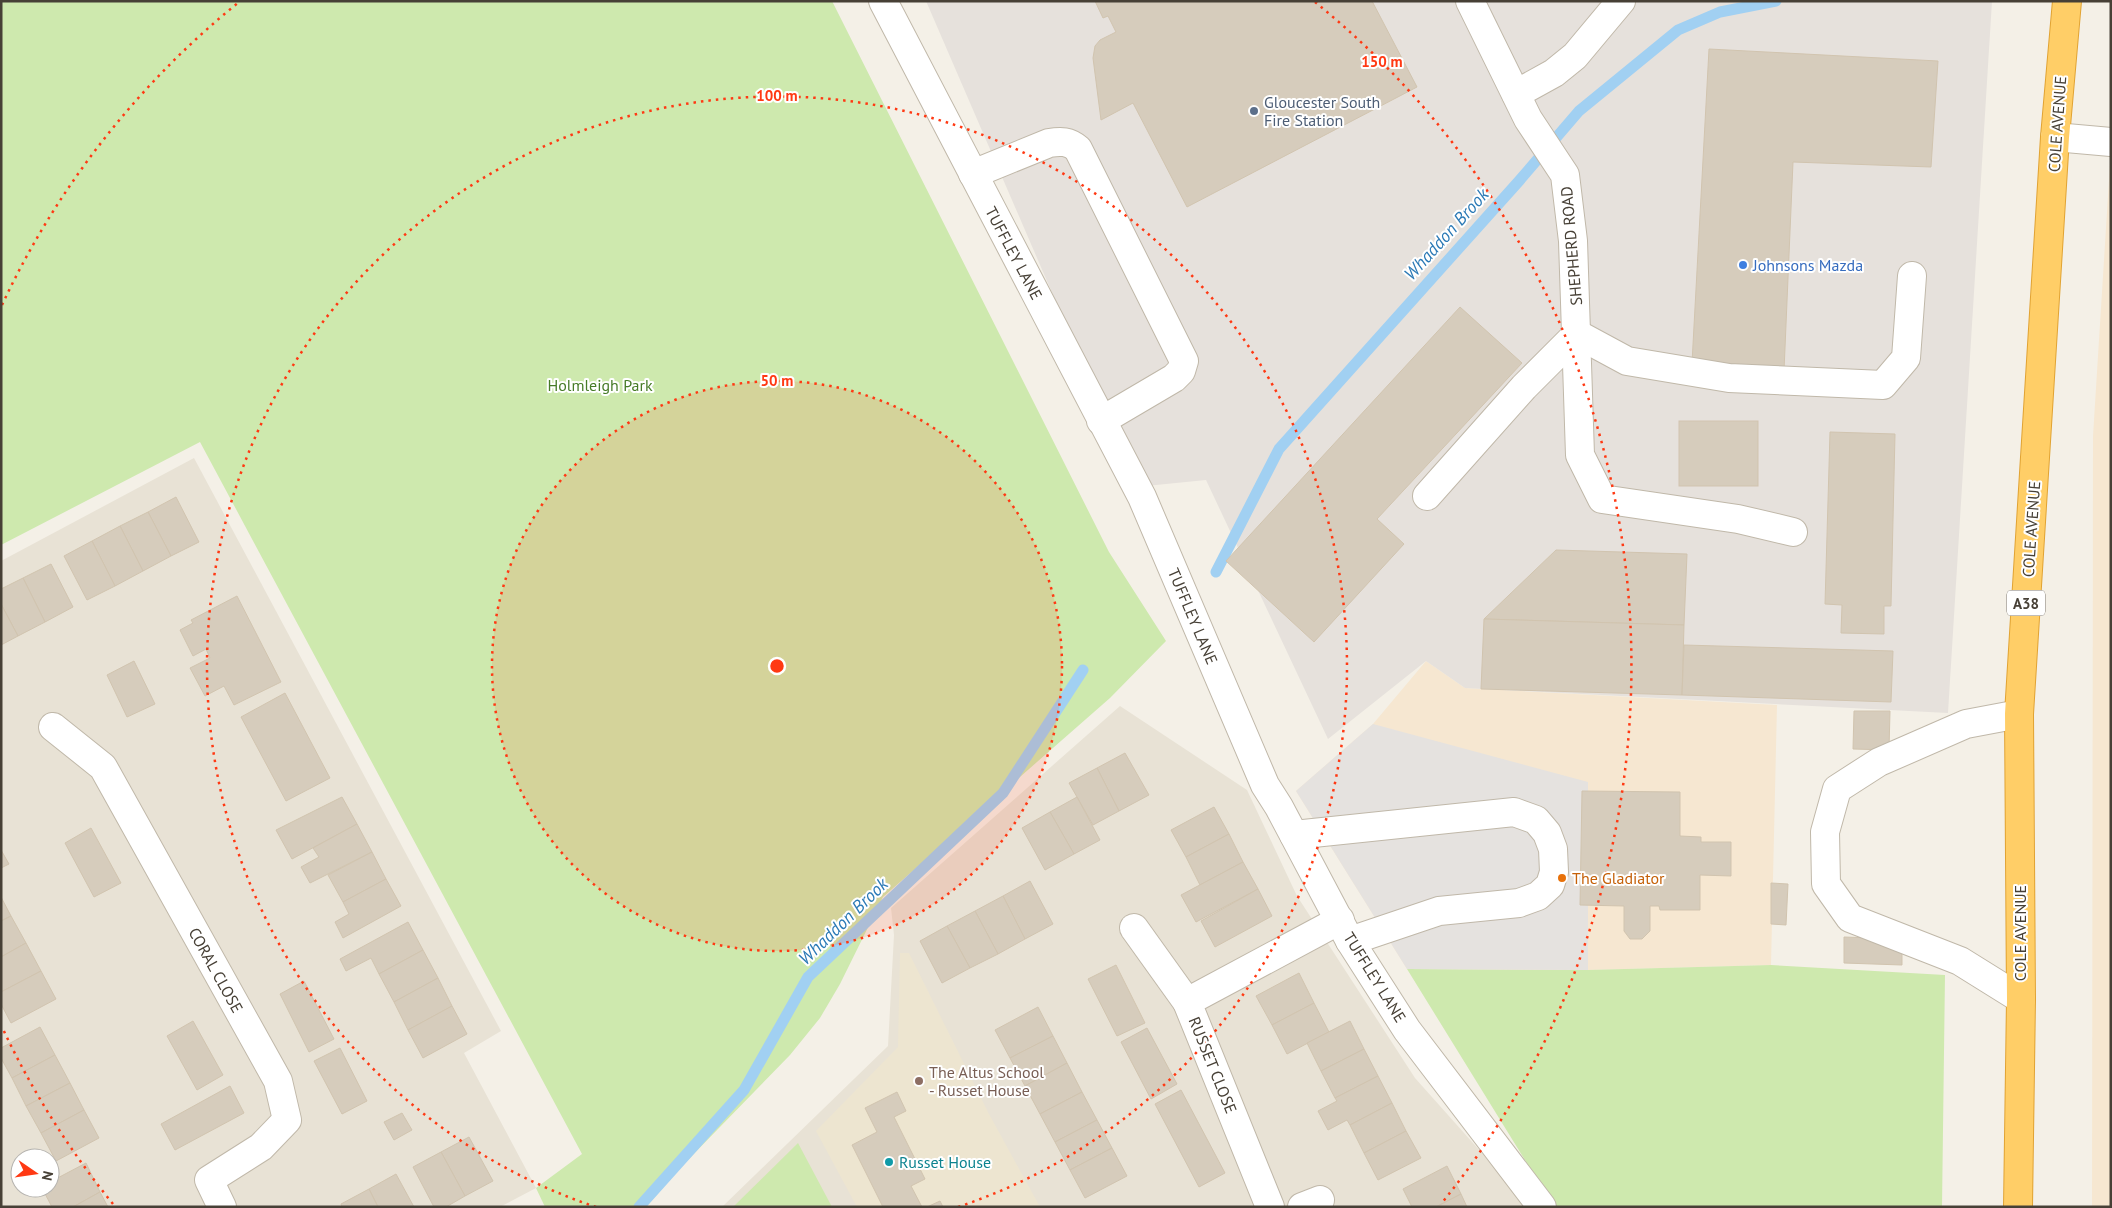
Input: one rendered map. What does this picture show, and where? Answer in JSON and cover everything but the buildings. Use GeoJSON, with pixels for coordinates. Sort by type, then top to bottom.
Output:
{"type":"FeatureCollection","features":[{"type":"Feature","properties":{"kind":"highway","name":"COLE AVENUE"},"geometry":{"type":"LineString","coordinates":[[2018,1207],[2021,998],[2019,714],[2056,137],[2067,1]]}},
{"type":"Feature","properties":{"kind":"street","name":"TUFFLEY LANE"},"geometry":{"type":"LineString","coordinates":[[883,1],[1142,497],[1265,785],[1345,931],[1407,1030],[1542,1207]]}},
{"type":"Feature","properties":{"kind":"street","name":"SHEPHERD ROAD"},"geometry":{"type":"LineString","coordinates":[[1470,1],[1528,119],[1565,175],[1573,241],[1580,456],[1602,499],[1738,519],[1793,532]]}},
{"type":"Feature","properties":{"kind":"street"},"geometry":{"type":"LineString","coordinates":[[1516,94],[1554,73],[1575,56],[1621,1]]}},
{"type":"Feature","properties":{"kind":"street"},"geometry":{"type":"LineString","coordinates":[[2056,137],[2111,142]]}},
{"type":"Feature","properties":{"kind":"street"},"geometry":{"type":"LineString","coordinates":[[973,174],[1049,143],[1066,142],[1078,149],[1184,361],[1181,371],[1174,378],[1101,421]]}},
{"type":"Feature","properties":{"kind":"street"},"geometry":{"type":"LineString","coordinates":[[1427,496],[1524,387],[1577,334],[1627,362],[1729,378],[1882,385],[1906,358],[1912,276]]}},
{"type":"Feature","properties":{"kind":"street"},"geometry":{"type":"LineString","coordinates":[[2019,714],[1966,724],[1879,762],[1837,789],[1825,832],[1826,884],[1850,918],[1960,961],[2021,998]]}},
{"type":"Feature","properties":{"kind":"street","name":"CORAL CLOSE"},"geometry":{"type":"LineString","coordinates":[[53,727],[103,767],[278,1081],[287,1120],[260,1147],[209,1180],[222,1207]]}},
{"type":"Feature","properties":{"kind":"street","name":"RUSSET CLOSE"},"geometry":{"type":"LineString","coordinates":[[1270,1207],[1187,1002],[1345,931],[1439,912],[1519,903],[1538,896],[1550,885],[1554,872],[1553,848],[1547,833],[1536,820],[1514,812],[1294,835]]}},
{"type":"Feature","properties":{"kind":"street"},"geometry":{"type":"LineString","coordinates":[[1134,928],[1187,1002]]}},
{"type":"Feature","properties":{"kind":"shaded area"},"geometry":{"type":"Polygon","coordinates":[[[926,1],[1992,1],[1948,713],[1465,688],[1426,661],[1328,739],[1206,480],[1136,487],[926,1]]]}},
{"type":"Feature","properties":{"kind":"shaded area"},"geometry":{"type":"Polygon","coordinates":[[[2111,148],[2111,1207],[2092,1207],[2093,436],[2111,148]]]}},
{"type":"Feature","properties":{"kind":"shaded area"},"geometry":{"type":"Polygon","coordinates":[[[194,458],[501,1031],[464,1053],[536,1188],[500,1207],[1,1207],[1,561],[194,458]]]}},
{"type":"Feature","properties":{"kind":"shaded area","name":"The Gladiator"},"geometry":{"type":"Polygon","coordinates":[[[1426,661],[1465,688],[1777,705],[1771,965],[1588,970],[1407,969],[1296,791],[1373,724],[1426,661]]]}},
{"type":"Feature","properties":{"kind":"shaded area"},"geometry":{"type":"Polygon","coordinates":[[[1120,706],[1247,790],[1297,896],[1415,1078],[1530,1207],[722,1207],[888,1046],[894,935],[891,908],[1120,706]]]}},
{"type":"Feature","properties":{"kind":"shaded area"},"geometry":{"type":"Polygon","coordinates":[[[1373,724],[1588,782],[1588,970],[1407,969],[1296,791],[1373,724]]]}},
{"type":"Feature","properties":{"kind":"shaded area","name":"The Altus School - Russet House"},"geometry":{"type":"Polygon","coordinates":[[[900,953],[909,953],[989,1114],[1040,1207],[857,1207],[816,1131],[898,1047],[900,953]]]}},
{"type":"Feature","properties":{"kind":"green space","name":"Holmleigh Park"},"geometry":{"type":"Polygon","coordinates":[[[1,1],[832,1],[1109,552],[1166,641],[1110,698],[883,897],[840,984],[820,1018],[790,1055],[681,1167],[646,1207],[545,1207],[536,1188],[582,1154],[200,442],[1,545],[1,1]]]}},
{"type":"Feature","properties":{"kind":"green space"},"geometry":{"type":"Polygon","coordinates":[[[1771,965],[1945,975],[1942,1207],[1554,1207],[1407,969],[1588,970],[1771,965]]]}},
{"type":"Feature","properties":{"kind":"green space"},"geometry":{"type":"Polygon","coordinates":[[[798,1143],[832,1207],[733,1207],[798,1143]]]}},
{"type":"Feature","properties":{"kind":"waterway","name":"Whaddon Brook"},"geometry":{"type":"LineString","coordinates":[[1216,572],[1279,449],[1519,181],[1579,111],[1678,30],[1720,12],[1776,1]]}},
{"type":"Feature","properties":{"kind":"waterway","name":"Whaddon Brook"},"geometry":{"type":"LineString","coordinates":[[639,1207],[744,1090],[808,977],[1003,793],[1083,670]]}},
{"type":"Feature","properties":{"kind":"place","name":"Gloucester South Fire Station"},"geometry":{"type":"Point","coordinates":[1254,111]}},
{"type":"Feature","properties":{"kind":"place","name":"Johnsons Mazda"},"geometry":{"type":"Point","coordinates":[1743,265]}},
{"type":"Feature","properties":{"kind":"place","name":"The Gladiator"},"geometry":{"type":"Point","coordinates":[1562,878]}},
{"type":"Feature","properties":{"kind":"place","name":"The Altus School - Russet House"},"geometry":{"type":"Point","coordinates":[919,1081]}},
{"type":"Feature","properties":{"kind":"place","name":"Russet House"},"geometry":{"type":"Point","coordinates":[889,1162]}}]}
